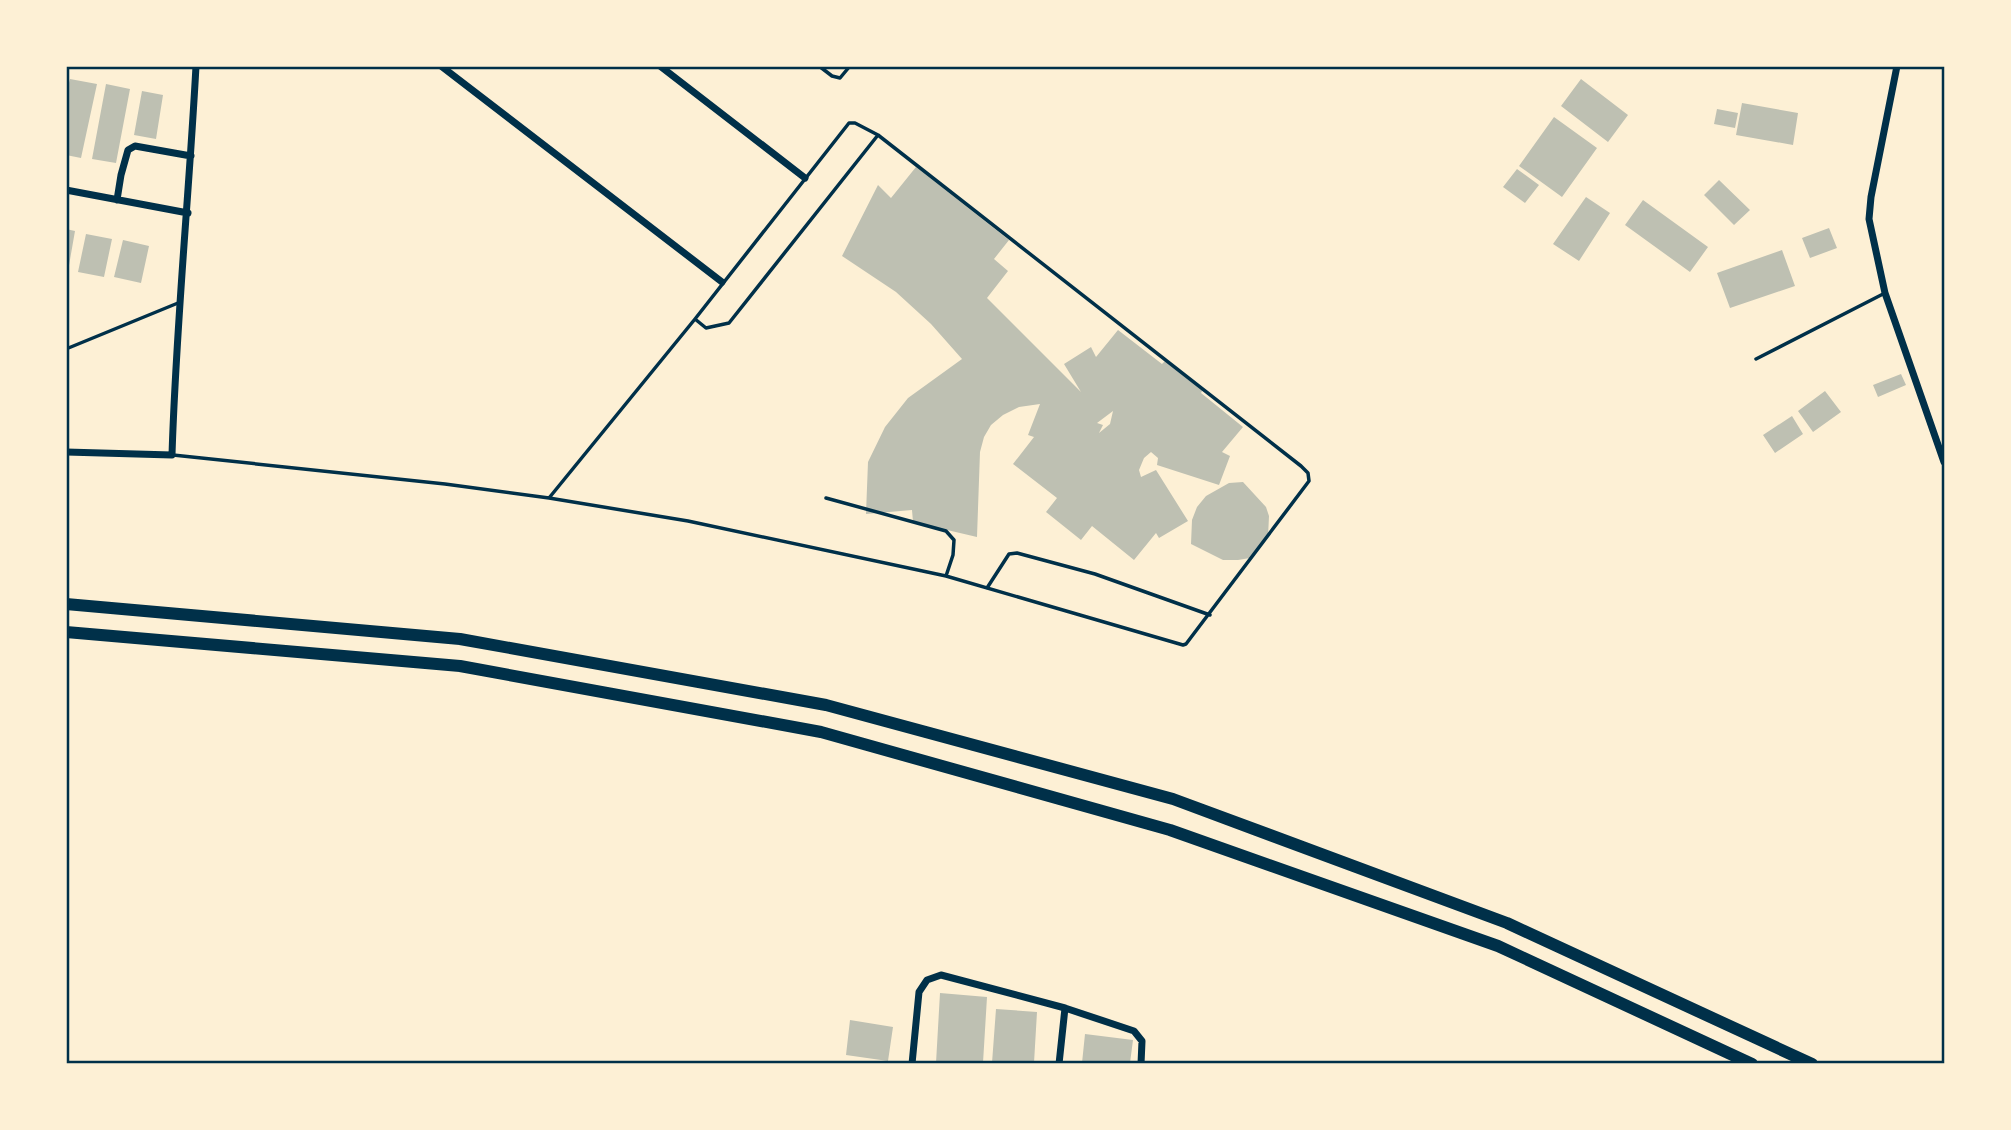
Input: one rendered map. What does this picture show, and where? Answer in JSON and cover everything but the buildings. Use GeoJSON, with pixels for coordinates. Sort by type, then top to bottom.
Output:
{"type":"FeatureCollection","features":[{"type":"Feature","properties":{"kind":"highway"},"geometry":{"type":"LineString","coordinates":[[66,604],[460,639],[826,705],[1172,799],[1507,923],[1812,1063]]}},
{"type":"Feature","properties":{"kind":"highway"},"geometry":{"type":"LineString","coordinates":[[66,632],[460,666],[821,732],[1170,830],[1497,946],[1752,1063]]}},
{"type":"Feature","properties":{"kind":"street"},"geometry":{"type":"LineString","coordinates":[[66,452],[172,455],[178,302],[188,213],[196,66]]}},
{"type":"Feature","properties":{"kind":"street"},"geometry":{"type":"LineString","coordinates":[[441,66],[722,282]]}},
{"type":"Feature","properties":{"kind":"street"},"geometry":{"type":"LineString","coordinates":[[660,66],[805,178]]}},
{"type":"Feature","properties":{"kind":"street"},"geometry":{"type":"LineString","coordinates":[[1896,66],[1869,219],[1885,293],[1944,463]]}},
{"type":"Feature","properties":{"kind":"street"},"geometry":{"type":"LineString","coordinates":[[117,200],[128,150],[135,146],[191,156]]}},
{"type":"Feature","properties":{"kind":"street"},"geometry":{"type":"LineString","coordinates":[[66,190],[188,213]]}},
{"type":"Feature","properties":{"kind":"street"},"geometry":{"type":"LineString","coordinates":[[912,1063],[919,992],[922,985],[933,976],[941,975],[1065,1008],[1134,1031],[1143,1041],[1141,1063]]}},
{"type":"Feature","properties":{"kind":"street"},"geometry":{"type":"LineString","coordinates":[[1059,1063],[1065,1008]]}},
{"type":"Feature","properties":{"kind":"lane"},"geometry":{"type":"LineString","coordinates":[[819,66],[836,78],[840,78],[850,66]]}},
{"type":"Feature","properties":{"kind":"lane"},"geometry":{"type":"LineString","coordinates":[[172,455],[549,498],[688,522],[946,576],[1183,645],[1210,615],[1309,481],[1308,473],[878,135],[855,122],[849,123],[695,319],[549,498]]}},
{"type":"Feature","properties":{"kind":"lane"},"geometry":{"type":"LineString","coordinates":[[695,319],[706,328],[729,323],[878,135]]}},
{"type":"Feature","properties":{"kind":"lane"},"geometry":{"type":"LineString","coordinates":[[1756,359],[1885,293]]}},
{"type":"Feature","properties":{"kind":"lane"},"geometry":{"type":"LineString","coordinates":[[66,349],[178,302]]}},
{"type":"Feature","properties":{"kind":"lane"},"geometry":{"type":"LineString","coordinates":[[826,498],[946,531],[954,540],[953,555],[946,576]]}},
{"type":"Feature","properties":{"kind":"lane"},"geometry":{"type":"LineString","coordinates":[[987,587],[1009,554],[1017,553],[1095,574],[1210,615]]}}]}
